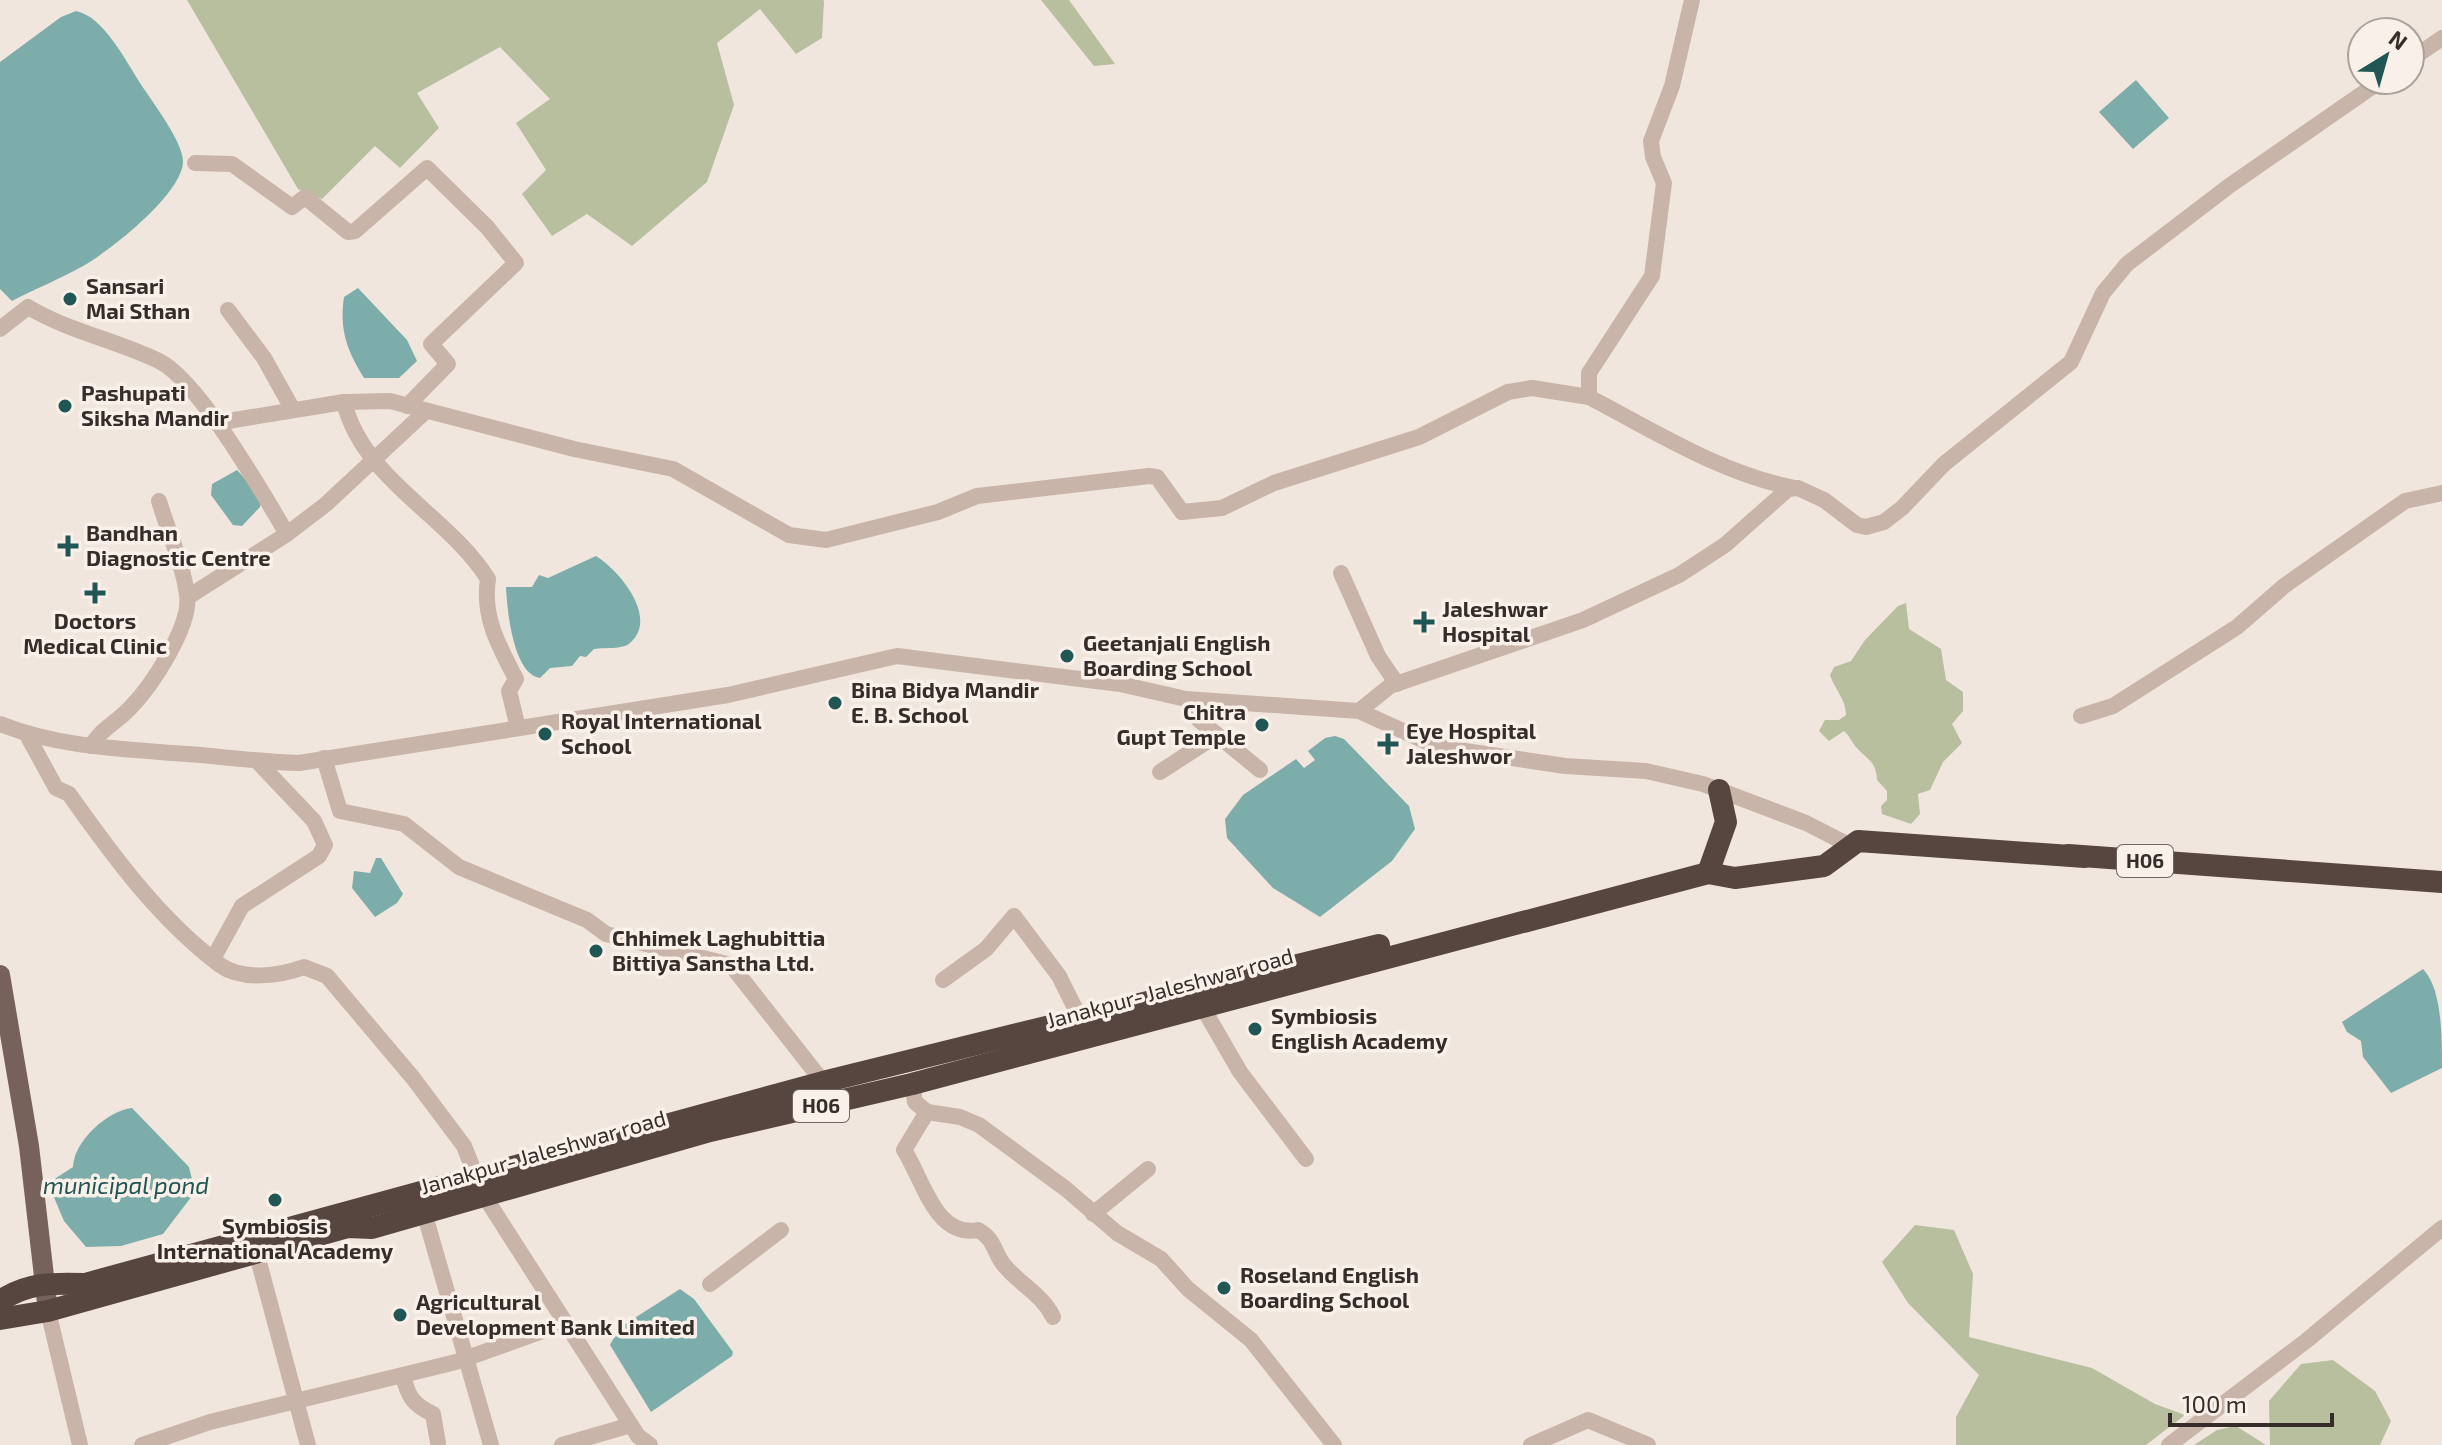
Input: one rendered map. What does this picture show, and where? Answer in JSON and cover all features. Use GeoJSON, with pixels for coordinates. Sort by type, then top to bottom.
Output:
{"type":"FeatureCollection","features":[{"type":"Feature","properties":{"kind":"highway"},"geometry":{"type":"LineString","coordinates":[[1708,873],[1726,822],[1719,790]]}},
{"type":"Feature","properties":{"kind":"highway","name":"H06"},"geometry":{"type":"LineString","coordinates":[[1849,845],[1858,841],[2442,880]]}},
{"type":"Feature","properties":{"kind":"highway","name":"Janakpur- Jaleshwar road"},"geometry":{"type":"LineString","coordinates":[[0,1319],[48,1311],[257,1255],[348,1227],[372,1228],[424,1212],[480,1186],[912,1084],[1595,900],[1708,873],[1735,878],[1824,866],[1849,845]]}},
{"type":"Feature","properties":{"kind":"highway","name":"H06"},"geometry":{"type":"LineString","coordinates":[[2316,873],[2076,856],[2442,880]]}},
{"type":"Feature","properties":{"kind":"highway","name":"H06"},"geometry":{"type":"LineString","coordinates":[[45,1282],[85,1284],[480,1186],[823,1082],[1569,896],[1595,900]]}},
{"type":"Feature","properties":{"kind":"highway"},"geometry":{"type":"LineString","coordinates":[[0,1301],[17,1289],[45,1282]]}},
{"type":"Feature","properties":{"kind":"main road"},"geometry":{"type":"LineString","coordinates":[[0,975],[11,1055],[29,1146],[48,1311]]}},
{"type":"Feature","properties":{"kind":"street"},"geometry":{"type":"LineString","coordinates":[[1589,397],[1589,373],[1652,276],[1664,183],[1653,157],[1651,141],[1672,86],[1692,0]]}},
{"type":"Feature","properties":{"kind":"street"},"geometry":{"type":"LineString","coordinates":[[216,423],[344,402],[390,401],[574,449],[673,469],[789,535],[826,540],[938,512],[977,496],[1149,476],[1157,477],[1182,512],[1222,508],[1274,483],[1419,437],[1508,392],[1532,388],[1589,397],[1692,451],[1824,500],[1857,525],[1866,527],[1884,522],[1902,508],[1944,464],[2071,362],[2103,293],[2127,264],[2229,186],[2359,96]]}},
{"type":"Feature","properties":{"kind":"street"},"geometry":{"type":"LineString","coordinates":[[195,163],[232,164],[292,207],[305,197],[348,232],[355,231],[427,168],[487,227],[516,263],[431,344],[448,364],[407,406]]}},
{"type":"Feature","properties":{"kind":"street"},"geometry":{"type":"LineString","coordinates":[[0,329],[28,307],[56,324],[160,362],[180,376],[216,423],[287,534]]}},
{"type":"Feature","properties":{"kind":"street"},"geometry":{"type":"LineString","coordinates":[[228,310],[264,358],[293,410]]}},
{"type":"Feature","properties":{"kind":"street"},"geometry":{"type":"LineString","coordinates":[[344,402],[350,426],[375,459],[405,494],[476,559],[488,579],[484,601],[493,634],[516,679],[509,691],[518,728]]}},
{"type":"Feature","properties":{"kind":"street"},"geometry":{"type":"LineString","coordinates":[[188,597],[287,534],[325,505],[426,411]]}},
{"type":"Feature","properties":{"kind":"street"},"geometry":{"type":"LineString","coordinates":[[1359,711],[1397,684],[1569,625],[1679,575],[1737,536],[1788,489],[1798,488]]}},
{"type":"Feature","properties":{"kind":"street"},"geometry":{"type":"LineString","coordinates":[[2081,716],[2113,706],[2237,627],[2306,570],[2405,501],[2442,493]]}},
{"type":"Feature","properties":{"kind":"street"},"geometry":{"type":"LineString","coordinates":[[91,746],[101,730],[130,709],[160,669],[185,619],[188,597],[159,501]]}},
{"type":"Feature","properties":{"kind":"street"},"geometry":{"type":"LineString","coordinates":[[1341,573],[1378,656],[1397,684]]}},
{"type":"Feature","properties":{"kind":"street"},"geometry":{"type":"LineString","coordinates":[[0,724],[27,735],[91,746],[299,763],[728,695],[897,656],[1120,684],[1186,699],[1359,711],[1438,747],[1565,766],[1646,771],[1719,790],[1806,823],[1849,845]]}},
{"type":"Feature","properties":{"kind":"street"},"geometry":{"type":"LineString","coordinates":[[1186,699],[1199,720],[1260,770]]}},
{"type":"Feature","properties":{"kind":"street"},"geometry":{"type":"LineString","coordinates":[[27,735],[56,788],[69,794],[129,878],[221,966],[247,974],[283,975],[304,967],[327,976],[413,1078],[464,1146],[480,1186],[565,1323],[631,1425],[650,1445]]}},
{"type":"Feature","properties":{"kind":"street"},"geometry":{"type":"LineString","coordinates":[[1160,772],[1217,735]]}},
{"type":"Feature","properties":{"kind":"street"},"geometry":{"type":"LineString","coordinates":[[324,758],[340,811],[404,824],[459,867],[580,917],[606,934],[731,965],[823,1082]]}},
{"type":"Feature","properties":{"kind":"street"},"geometry":{"type":"LineString","coordinates":[[214,957],[242,906],[319,856],[325,845],[314,821],[258,762]]}},
{"type":"Feature","properties":{"kind":"street"},"geometry":{"type":"LineString","coordinates":[[943,980],[986,949],[1014,916],[1059,976],[1080,1018]]}},
{"type":"Feature","properties":{"kind":"street"},"geometry":{"type":"LineString","coordinates":[[1203,1008],[1240,1072],[1306,1159]]}},
{"type":"Feature","properties":{"kind":"street"},"geometry":{"type":"LineString","coordinates":[[912,1084],[915,1102],[927,1112],[960,1117],[979,1125],[1066,1189],[1093,1214],[1161,1259],[1188,1289],[1251,1340],[1334,1445]]}},
{"type":"Feature","properties":{"kind":"street"},"geometry":{"type":"LineString","coordinates":[[927,1112],[904,1150],[942,1218],[951,1228],[965,1232],[978,1230],[992,1238],[1002,1263],[1048,1307],[1053,1317]]}},
{"type":"Feature","properties":{"kind":"street"},"geometry":{"type":"LineString","coordinates":[[1093,1214],[1148,1169]]}},
{"type":"Feature","properties":{"kind":"street"},"geometry":{"type":"LineString","coordinates":[[424,1212],[491,1445]]}},
{"type":"Feature","properties":{"kind":"street"},"geometry":{"type":"LineString","coordinates":[[2169,1445],[2306,1341],[2442,1228]]}},
{"type":"Feature","properties":{"kind":"street"},"geometry":{"type":"LineString","coordinates":[[710,1284],[781,1230]]}},
{"type":"Feature","properties":{"kind":"street"},"geometry":{"type":"LineString","coordinates":[[257,1255],[308,1445]]}},
{"type":"Feature","properties":{"kind":"street"},"geometry":{"type":"LineString","coordinates":[[48,1311],[80,1445]]}},
{"type":"Feature","properties":{"kind":"street"},"geometry":{"type":"LineString","coordinates":[[142,1445],[295,1400],[403,1376],[466,1358],[565,1323]]}},
{"type":"Feature","properties":{"kind":"street"},"geometry":{"type":"LineString","coordinates":[[403,1376],[408,1397],[419,1408],[433,1414],[438,1443]]}},
{"type":"Feature","properties":{"kind":"street"},"geometry":{"type":"LineString","coordinates":[[1531,1445],[1588,1420],[1648,1445]]}},
{"type":"Feature","properties":{"kind":"street"},"geometry":{"type":"LineString","coordinates":[[562,1445],[631,1425]]}},
{"type":"Feature","properties":{"kind":"green space"},"geometry":{"type":"Polygon","coordinates":[[[187,0],[824,1],[822,38],[796,54],[760,9],[717,43],[734,105],[707,182],[632,246],[587,214],[552,236],[522,194],[546,170],[516,123],[550,99],[500,47],[417,93],[439,128],[400,168],[375,146],[322,199],[298,189],[187,0]]]}},
{"type":"Feature","properties":{"kind":"green space"},"geometry":{"type":"Polygon","coordinates":[[[1041,0],[1069,0],[1115,64],[1094,66],[1041,0]]]}},
{"type":"Feature","properties":{"kind":"green space"},"geometry":{"type":"Polygon","coordinates":[[[1906,603],[1909,629],[1941,649],[1946,680],[1963,692],[1963,711],[1952,724],[1962,743],[1943,762],[1930,790],[1918,794],[1920,814],[1911,824],[1882,814],[1881,806],[1887,800],[1887,791],[1877,780],[1873,764],[1846,733],[1844,731],[1829,741],[1819,731],[1825,720],[1839,720],[1846,715],[1830,675],[1834,667],[1851,661],[1865,640],[1898,606],[1906,603]]]}},
{"type":"Feature","properties":{"kind":"green space"},"geometry":{"type":"Polygon","coordinates":[[[1915,1225],[1954,1230],[1973,1274],[1969,1337],[2092,1368],[2155,1404],[2185,1415],[2146,1445],[1956,1445],[1956,1417],[1979,1375],[1908,1303],[1882,1262],[1915,1225]]]}},
{"type":"Feature","properties":{"kind":"green space"},"geometry":{"type":"Polygon","coordinates":[[[2333,1360],[2375,1391],[2391,1421],[2380,1445],[2270,1445],[2269,1401],[2301,1364],[2333,1360]]]}},
{"type":"Feature","properties":{"kind":"green space"},"geometry":{"type":"Polygon","coordinates":[[[2236,1426],[2266,1445],[2194,1445],[2217,1430],[2236,1426]]]}},
{"type":"Feature","properties":{"kind":"water"},"geometry":{"type":"Polygon","coordinates":[[[76,11],[95,21],[113,41],[173,133],[183,162],[171,190],[126,235],[83,266],[12,301],[0,289],[0,62],[61,17],[76,11]]]}},
{"type":"Feature","properties":{"kind":"water"},"geometry":{"type":"Polygon","coordinates":[[[2136,80],[2169,118],[2133,149],[2099,112],[2136,80]]]}},
{"type":"Feature","properties":{"kind":"water"},"geometry":{"type":"Polygon","coordinates":[[[358,288],[407,340],[417,361],[399,378],[364,378],[353,358],[344,330],[343,309],[344,297],[358,288]]]}},
{"type":"Feature","properties":{"kind":"water"},"geometry":{"type":"Polygon","coordinates":[[[237,470],[262,497],[260,507],[242,526],[233,525],[211,495],[212,484],[237,470]]]}},
{"type":"Feature","properties":{"kind":"water"},"geometry":{"type":"Polygon","coordinates":[[[596,556],[616,572],[633,596],[640,621],[638,633],[627,645],[594,649],[586,657],[580,656],[572,666],[550,668],[540,678],[531,674],[523,665],[513,639],[506,587],[532,587],[539,575],[548,578],[596,556]]]}},
{"type":"Feature","properties":{"kind":"water"},"geometry":{"type":"Polygon","coordinates":[[[1335,736],[1344,739],[1409,806],[1415,829],[1392,861],[1320,917],[1273,888],[1227,838],[1225,819],[1243,795],[1296,759],[1304,768],[1315,760],[1308,751],[1325,738],[1335,736]]]}},
{"type":"Feature","properties":{"kind":"water"},"geometry":{"type":"Polygon","coordinates":[[[376,858],[381,858],[403,894],[397,903],[375,917],[352,888],[354,871],[370,873],[376,858]]]}},
{"type":"Feature","properties":{"kind":"water"},"geometry":{"type":"Polygon","coordinates":[[[2423,969],[2437,1000],[2442,1068],[2391,1093],[2363,1057],[2361,1041],[2347,1032],[2342,1022],[2423,969]]]}},
{"type":"Feature","properties":{"kind":"water","name":"municipal pond"},"geometry":{"type":"Polygon","coordinates":[[[132,1108],[189,1167],[195,1192],[163,1234],[121,1246],[86,1247],[64,1221],[50,1188],[56,1178],[73,1167],[79,1147],[94,1129],[112,1115],[132,1108]]]}},
{"type":"Feature","properties":{"kind":"water"},"geometry":{"type":"Polygon","coordinates":[[[680,1289],[694,1299],[733,1352],[732,1356],[651,1412],[610,1345],[619,1328],[680,1289]]]}},
{"type":"Feature","properties":{"kind":"place","name":"Sansari Mai Sthan"},"geometry":{"type":"Point","coordinates":[70,299]}},
{"type":"Feature","properties":{"kind":"place","name":"Pashupati Siksha Mandir"},"geometry":{"type":"Point","coordinates":[65,406]}},
{"type":"Feature","properties":{"kind":"place","name":"Bandhan Diagnostic Centre"},"geometry":{"type":"Point","coordinates":[68,546]}},
{"type":"Feature","properties":{"kind":"place","name":"Doctors Medical Clinic"},"geometry":{"type":"Point","coordinates":[95,593]}},
{"type":"Feature","properties":{"kind":"place","name":"Jaleshwar Hospital"},"geometry":{"type":"Point","coordinates":[1424,622]}},
{"type":"Feature","properties":{"kind":"place","name":"Geetanjali English Boarding School"},"geometry":{"type":"Point","coordinates":[1067,656]}},
{"type":"Feature","properties":{"kind":"place","name":"Bina Bidya Mandir E. B. School"},"geometry":{"type":"Point","coordinates":[835,703]}},
{"type":"Feature","properties":{"kind":"place","name":"Chitra Gupt Temple"},"geometry":{"type":"Point","coordinates":[1262,725]}},
{"type":"Feature","properties":{"kind":"place","name":"Royal International School"},"geometry":{"type":"Point","coordinates":[545,734]}},
{"type":"Feature","properties":{"kind":"place","name":"Eye Hospital Jaleshwor"},"geometry":{"type":"Point","coordinates":[1388,744]}},
{"type":"Feature","properties":{"kind":"place","name":"Chhimek Laghubittia Bittiya Sanstha Ltd."},"geometry":{"type":"Point","coordinates":[596,951]}},
{"type":"Feature","properties":{"kind":"place","name":"Symbiosis English Academy"},"geometry":{"type":"Point","coordinates":[1255,1029]}},
{"type":"Feature","properties":{"kind":"place","name":"Symbiosis International Academy"},"geometry":{"type":"Point","coordinates":[275,1200]}},
{"type":"Feature","properties":{"kind":"place","name":"Roseland English Boarding School"},"geometry":{"type":"Point","coordinates":[1224,1288]}},
{"type":"Feature","properties":{"kind":"place","name":"Agricultural Development Bank Limited"},"geometry":{"type":"Point","coordinates":[400,1315]}}]}
